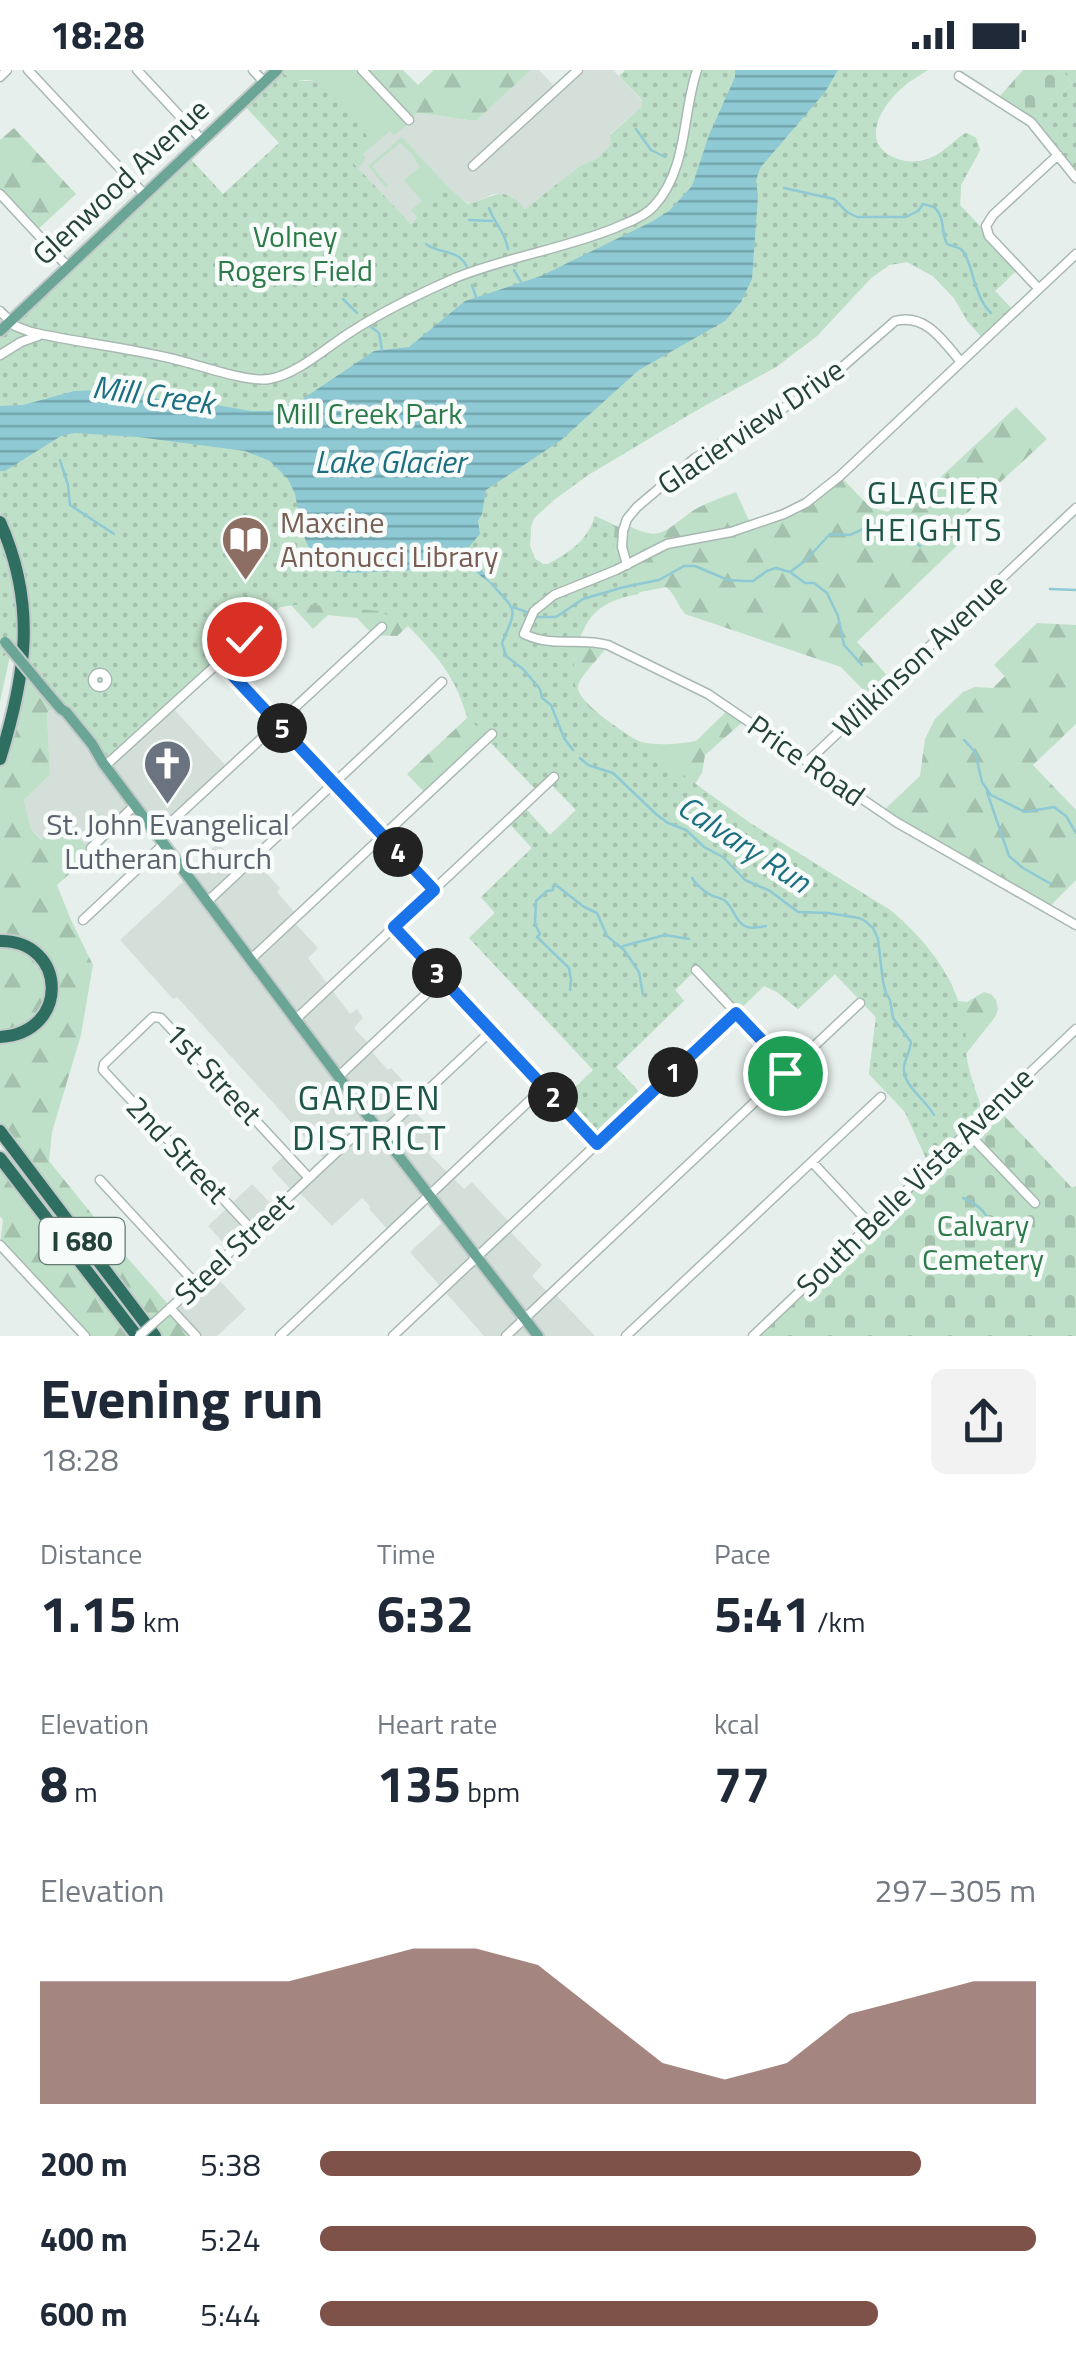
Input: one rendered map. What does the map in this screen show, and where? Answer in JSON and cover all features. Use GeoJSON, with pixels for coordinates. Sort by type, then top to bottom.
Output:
{"type":"FeatureCollection","features":[{"type":"Feature","properties":{"kind":"highway"},"geometry":{"type":"LineString","coordinates":[[0,522],[15,562],[23,612],[24,663],[0,759]]}},
{"type":"Feature","properties":{"kind":"highway"},"geometry":{"type":"LineString","coordinates":[[0,941],[16,942],[36,952],[48,968],[52,989],[46,1013],[36,1025],[16,1035],[0,1036]]}},
{"type":"Feature","properties":{"kind":"highway","name":"I 680"},"geometry":{"type":"LineString","coordinates":[[0,1132],[155,1336]]}},
{"type":"Feature","properties":{"kind":"highway","name":"I 680"},"geometry":{"type":"LineString","coordinates":[[0,1158],[138,1336]]}},
{"type":"Feature","properties":{"kind":"main road","name":"Glenwood Avenue"},"geometry":{"type":"LineString","coordinates":[[0,331],[277,70]]}},
{"type":"Feature","properties":{"kind":"main road"},"geometry":{"type":"LineString","coordinates":[[0,636],[92,744],[538,1336]]}},
{"type":"Feature","properties":{"kind":"street"},"geometry":{"type":"LineString","coordinates":[[0,77],[8,70]]}},
{"type":"Feature","properties":{"kind":"street"},"geometry":{"type":"LineString","coordinates":[[28,70],[145,196]]}},
{"type":"Feature","properties":{"kind":"street"},"geometry":{"type":"LineString","coordinates":[[137,70],[202,140]]}},
{"type":"Feature","properties":{"kind":"street"},"geometry":{"type":"LineString","coordinates":[[254,70],[264,82]]}},
{"type":"Feature","properties":{"kind":"street"},"geometry":{"type":"LineString","coordinates":[[362,70],[409,120]]}},
{"type":"Feature","properties":{"kind":"street"},"geometry":{"type":"LineString","coordinates":[[473,166],[578,70]]}},
{"type":"Feature","properties":{"kind":"street"},"geometry":{"type":"LineString","coordinates":[[0,311],[15,326],[44,335],[165,356],[252,378],[276,378],[358,327],[454,279],[587,238],[650,210],[661,198],[676,166],[697,70]]}},
{"type":"Feature","properties":{"kind":"street"},"geometry":{"type":"LineString","coordinates":[[959,76],[1027,119],[1076,178]]}},
{"type":"Feature","properties":{"kind":"street"},"geometry":{"type":"LineString","coordinates":[[1039,288],[989,236],[986,226],[1058,155]]}},
{"type":"Feature","properties":{"kind":"street"},"geometry":{"type":"LineString","coordinates":[[0,194],[68,267]]}},
{"type":"Feature","properties":{"kind":"street"},"geometry":{"type":"LineString","coordinates":[[627,565],[667,544],[732,532],[806,503],[840,476],[1076,254]]}},
{"type":"Feature","properties":{"kind":"street","name":"Glacierview Drive"},"geometry":{"type":"LineString","coordinates":[[627,565],[623,531],[637,507],[695,458],[826,382],[894,321],[922,322],[962,362]]}},
{"type":"Feature","properties":{"kind":"street"},"geometry":{"type":"LineString","coordinates":[[0,355],[38,336]]}},
{"type":"Feature","properties":{"kind":"street","name":"Wilkinson Avenue"},"geometry":{"type":"LineString","coordinates":[[808,762],[1076,508]]}},
{"type":"Feature","properties":{"kind":"street","name":"Price Road"},"geometry":{"type":"LineString","coordinates":[[627,565],[552,597],[534,612],[524,634],[548,642],[608,644],[708,694],[896,822],[1076,925]]}},
{"type":"Feature","properties":{"kind":"street"},"geometry":{"type":"LineString","coordinates":[[106,766],[271,615]]}},
{"type":"Feature","properties":{"kind":"street"},"geometry":{"type":"LineString","coordinates":[[83,920],[278,724],[382,626]]}},
{"type":"Feature","properties":{"kind":"street"},"geometry":{"type":"LineString","coordinates":[[220,662],[434,890]]}},
{"type":"Feature","properties":{"kind":"street"},"geometry":{"type":"LineString","coordinates":[[208,901],[442,682]]}},
{"type":"Feature","properties":{"kind":"street"},"geometry":{"type":"LineString","coordinates":[[252,959],[492,734]]}},
{"type":"Feature","properties":{"kind":"street"},"geometry":{"type":"LineString","coordinates":[[296,1018],[554,777]]}},
{"type":"Feature","properties":{"kind":"street"},"geometry":{"type":"LineString","coordinates":[[92,848],[135,805]]}},
{"type":"Feature","properties":{"kind":"street"},"geometry":{"type":"LineString","coordinates":[[394,927],[597,1144]]}},
{"type":"Feature","properties":{"kind":"street"},"geometry":{"type":"LineString","coordinates":[[696,970],[789,1069]]}},
{"type":"Feature","properties":{"kind":"street"},"geometry":{"type":"LineString","coordinates":[[339,1076],[442,979]]}},
{"type":"Feature","properties":{"kind":"street"},"geometry":{"type":"LineString","coordinates":[[506,1336],[860,1003]]}},
{"type":"Feature","properties":{"kind":"street"},"geometry":{"type":"LineString","coordinates":[[393,1336],[736,1013]]}},
{"type":"Feature","properties":{"kind":"street","name":"1st Street"},"geometry":{"type":"LineString","coordinates":[[103,1067],[157,1016],[309,1178]]}},
{"type":"Feature","properties":{"kind":"street","name":"South Belle Vista Avenue"},"geometry":{"type":"LineString","coordinates":[[753,1336],[1076,1029]]}},
{"type":"Feature","properties":{"kind":"street"},"geometry":{"type":"LineString","coordinates":[[382,1133],[491,1030]]}},
{"type":"Feature","properties":{"kind":"street","name":"2nd Street"},"geometry":{"type":"LineString","coordinates":[[103,1067],[253,1230]]}},
{"type":"Feature","properties":{"kind":"street"},"geometry":{"type":"LineString","coordinates":[[280,1336],[544,1087]]}},
{"type":"Feature","properties":{"kind":"street"},"geometry":{"type":"LineString","coordinates":[[626,1336],[881,1097]]}},
{"type":"Feature","properties":{"kind":"street","name":"Steel Street"},"geometry":{"type":"LineString","coordinates":[[138,1336],[372,1120]]}},
{"type":"Feature","properties":{"kind":"street"},"geometry":{"type":"LineString","coordinates":[[968,1132],[1035,1203]]}},
{"type":"Feature","properties":{"kind":"street"},"geometry":{"type":"LineString","coordinates":[[812,1162],[870,1224]]}},
{"type":"Feature","properties":{"kind":"street"},"geometry":{"type":"LineString","coordinates":[[100,1180],[196,1284]]}},
{"type":"Feature","properties":{"kind":"street"},"geometry":{"type":"LineString","coordinates":[[0,1244],[85,1336]]}},
{"type":"Feature","properties":{"kind":"street"},"geometry":{"type":"LineString","coordinates":[[168,1310],[196,1336]]}},
{"type":"Feature","properties":{"kind":"shaded area"},"geometry":{"type":"Polygon","coordinates":[[[531,70],[539,70],[557,89],[578,70],[613,70],[642,101],[641,107],[610,134],[612,143],[598,158],[580,166],[525,209],[512,196],[493,194],[471,204],[457,197],[411,224],[354,164],[356,150],[416,113],[476,121],[531,70]]]}},
{"type":"Feature","properties":{"kind":"shaded area"},"geometry":{"type":"Polygon","coordinates":[[[57,704],[171,706],[229,769],[157,835],[135,806],[90,849],[42,840],[31,829],[24,800],[50,775],[47,713],[57,704]]]}},
{"type":"Feature","properties":{"kind":"shaded area"},"geometry":{"type":"Polygon","coordinates":[[[218,843],[241,869],[253,859],[280,888],[277,892],[298,916],[293,921],[318,948],[308,958],[350,1014],[357,1009],[363,1018],[354,1028],[388,1070],[391,1068],[419,1098],[410,1107],[441,1139],[428,1153],[464,1189],[472,1182],[511,1224],[508,1229],[542,1265],[532,1276],[595,1336],[484,1336],[410,1252],[447,1218],[430,1195],[390,1232],[362,1198],[332,1226],[271,1168],[287,1153],[309,1177],[326,1161],[120,940],[188,877],[186,873],[218,843]]]}},
{"type":"Feature","properties":{"kind":"shaded area"},"geometry":{"type":"Polygon","coordinates":[[[252,1184],[276,1209],[231,1251],[208,1226],[252,1184]]]}},
{"type":"Feature","properties":{"kind":"shaded area"},"geometry":{"type":"Polygon","coordinates":[[[210,1270],[246,1309],[217,1336],[197,1336],[170,1308],[210,1270]]]}},
{"type":"Feature","properties":{"kind":"green space"},"geometry":{"type":"Polygon","coordinates":[[[276,70],[362,70],[411,122],[394,135],[390,131],[363,154],[366,158],[358,169],[354,160],[356,150],[315,80],[294,80],[276,70]]]}},
{"type":"Feature","properties":{"kind":"green space","name":"Mill Creek Park"},"geometry":{"type":"Polygon","coordinates":[[[276,70],[303,81],[321,77],[341,99],[367,136],[356,150],[354,164],[411,224],[449,188],[468,204],[505,194],[525,209],[580,166],[598,158],[611,144],[610,135],[641,107],[642,100],[619,76],[625,70],[928,70],[895,94],[883,111],[876,129],[880,147],[896,158],[915,162],[936,156],[964,134],[976,138],[980,150],[961,185],[960,205],[1019,268],[995,291],[1014,311],[984,340],[933,276],[907,262],[889,265],[871,278],[817,336],[776,367],[588,475],[555,499],[534,518],[530,546],[535,559],[548,564],[577,545],[595,516],[615,526],[611,571],[627,565],[639,594],[605,605],[585,627],[574,672],[582,698],[590,708],[750,823],[890,910],[938,962],[961,1008],[968,1064],[984,1116],[930,1167],[905,1112],[869,1074],[876,1017],[835,974],[798,1009],[764,986],[736,1013],[695,971],[675,990],[684,1001],[616,1067],[645,1098],[597,1144],[559,1103],[593,1070],[469,938],[495,913],[481,897],[532,848],[507,821],[523,806],[550,835],[576,810],[549,782],[538,792],[468,717],[460,692],[438,658],[408,625],[379,611],[303,604],[280,607],[105,766],[10,650],[0,660],[0,331],[187,155],[223,194],[279,143],[242,103],[276,70]]]}},
{"type":"Feature","properties":{"kind":"green space"},"geometry":{"type":"Polygon","coordinates":[[[365,70],[403,70],[418,85],[434,70],[531,70],[476,121],[417,113],[409,120],[365,70]]]}},
{"type":"Feature","properties":{"kind":"green space"},"geometry":{"type":"Polygon","coordinates":[[[1023,70],[1063,70],[1072,84],[1035,119],[1000,96],[1023,70]]]}},
{"type":"Feature","properties":{"kind":"green space"},"geometry":{"type":"Polygon","coordinates":[[[1063,70],[1076,70],[1076,178],[1031,122],[1072,84],[1063,70]]]}},
{"type":"Feature","properties":{"kind":"green space"},"geometry":{"type":"Polygon","coordinates":[[[909,82],[895,94],[878,120],[876,138],[880,147],[896,158],[915,162],[936,156],[964,134],[976,138],[980,150],[961,185],[960,205],[1019,268],[995,291],[1014,311],[968,322],[954,298],[933,276],[907,262],[889,265],[871,278],[817,336],[776,367],[588,475],[555,499],[534,518],[530,546],[535,559],[548,564],[577,545],[595,516],[623,529],[625,524],[646,533],[660,533],[696,509],[736,492],[751,525],[784,514],[840,476],[870,507],[888,512],[922,480],[930,487],[1016,407],[1047,439],[952,527],[963,540],[857,642],[893,682],[873,700],[841,667],[685,614],[666,587],[628,595],[602,606],[578,641],[608,645],[581,679],[580,694],[605,719],[635,739],[661,744],[696,741],[730,708],[746,719],[705,755],[702,773],[695,784],[890,910],[930,951],[958,1001],[967,1002],[984,992],[996,1000],[995,1017],[966,1054],[930,1167],[905,1112],[869,1074],[876,1017],[835,974],[798,1009],[764,986],[736,1013],[695,970],[675,990],[684,1001],[469,938],[495,913],[481,897],[532,848],[507,821],[523,806],[550,835],[576,810],[549,782],[538,792],[487,739],[427,795],[407,774],[467,718],[457,690],[437,657],[408,626],[397,636],[373,635],[357,618],[328,615],[313,629],[291,605],[280,607],[272,614],[57,704],[47,713],[50,775],[24,800],[31,829],[41,840],[63,821],[93,853],[57,885],[93,965],[81,1035],[52,1132],[49,1161],[196,1336],[155,1336],[0,1131],[0,759],[23,665],[11,651],[0,702],[0,471],[504,555],[786,161],[909,82]]]}},
{"type":"Feature","properties":{"kind":"green space"},"geometry":{"type":"Polygon","coordinates":[[[14,128],[76,194],[35,232],[0,194],[0,140],[14,128]]]}},
{"type":"Feature","properties":{"kind":"green space"},"geometry":{"type":"Polygon","coordinates":[[[402,137],[449,188],[416,216],[411,210],[422,201],[404,180],[420,167],[411,153],[400,143],[372,166],[386,188],[368,166],[402,137]]]}},
{"type":"Feature","properties":{"kind":"green space"},"geometry":{"type":"Polygon","coordinates":[[[1037,623],[1076,625],[1076,724],[1033,765],[1076,810],[1076,880],[1048,908],[881,813],[920,776],[925,739],[935,719],[963,692],[975,687],[993,688],[1005,676],[994,665],[1037,623]]]}},
{"type":"Feature","properties":{"kind":"green space","name":"Calvary Cemetery"},"geometry":{"type":"Polygon","coordinates":[[[995,1106],[1072,1188],[1076,1186],[1076,1336],[753,1336],[995,1106]]]}},
{"type":"Feature","properties":{"kind":"green space"},"geometry":{"type":"Polygon","coordinates":[[[0,1158],[137,1336],[85,1336],[0,1245],[0,1158]]]}},
{"type":"Feature","properties":{"kind":"water","name":"Lake Glacier"},"geometry":{"type":"Polygon","coordinates":[[[735,70],[838,70],[825,92],[760,168],[756,181],[752,279],[741,302],[725,321],[639,370],[560,441],[486,490],[478,521],[480,534],[467,554],[492,585],[457,557],[405,571],[347,573],[322,567],[302,532],[288,479],[270,461],[245,451],[75,433],[61,436],[0,471],[0,406],[23,405],[74,391],[101,390],[269,411],[298,402],[374,351],[409,347],[465,301],[541,276],[651,222],[669,211],[692,186],[735,70]]]}},
{"type":"Feature","properties":{"kind":"waterway"},"geometry":{"type":"LineString","coordinates":[[636,129],[651,150],[665,157]]}},
{"type":"Feature","properties":{"kind":"waterway"},"geometry":{"type":"LineString","coordinates":[[784,188],[834,199],[857,217],[906,217],[923,204],[934,207],[940,215],[947,244],[965,255],[980,297],[991,313]]}},
{"type":"Feature","properties":{"kind":"waterway"},"geometry":{"type":"LineString","coordinates":[[489,208],[508,249]]}},
{"type":"Feature","properties":{"kind":"waterway"},"geometry":{"type":"LineString","coordinates":[[469,220],[492,221]]}},
{"type":"Feature","properties":{"kind":"waterway"},"geometry":{"type":"LineString","coordinates":[[426,244],[454,254],[467,267]]}},
{"type":"Feature","properties":{"kind":"waterway"},"geometry":{"type":"LineString","coordinates":[[514,270],[521,282]]}},
{"type":"Feature","properties":{"kind":"waterway"},"geometry":{"type":"LineString","coordinates":[[472,285],[476,297]]}},
{"type":"Feature","properties":{"kind":"waterway"},"geometry":{"type":"LineString","coordinates":[[343,299],[357,313]]}},
{"type":"Feature","properties":{"kind":"waterway"},"geometry":{"type":"LineString","coordinates":[[371,327],[379,333],[382,350]]}},
{"type":"Feature","properties":{"kind":"waterway"},"geometry":{"type":"LineString","coordinates":[[60,460],[70,505],[114,534]]}},
{"type":"Feature","properties":{"kind":"waterway"},"geometry":{"type":"LineString","coordinates":[[790,572],[830,534],[850,535],[872,525],[890,530],[904,524],[920,546]]}},
{"type":"Feature","properties":{"kind":"waterway"},"geometry":{"type":"LineString","coordinates":[[538,617],[556,617],[583,599],[659,580],[684,566],[695,566],[728,580],[745,581],[753,581],[776,568],[805,583],[814,583],[827,593],[838,616],[844,645],[862,665]]}},
{"type":"Feature","properties":{"kind":"waterway","name":"Calvary Run"},"geometry":{"type":"LineString","coordinates":[[491,583],[512,610],[502,643],[506,656],[540,689],[573,750]]}},
{"type":"Feature","properties":{"kind":"waterway"},"geometry":{"type":"LineString","coordinates":[[1050,589],[1076,590]]}},
{"type":"Feature","properties":{"kind":"waterway"},"geometry":{"type":"LineString","coordinates":[[513,607],[529,613]]}},
{"type":"Feature","properties":{"kind":"waterway"},"geometry":{"type":"LineString","coordinates":[[964,740],[975,752],[982,782],[991,795],[1025,812],[1054,807],[1066,816],[1076,833]]}},
{"type":"Feature","properties":{"kind":"waterway","name":"Calvary Run"},"geometry":{"type":"LineString","coordinates":[[580,758],[588,765],[613,773],[657,815],[686,830],[704,847],[723,857],[745,880],[770,891],[798,912],[859,918],[873,928],[893,1018],[911,1042],[904,1074],[934,1115]]}},
{"type":"Feature","properties":{"kind":"waterway"},"geometry":{"type":"LineString","coordinates":[[987,792],[1009,856],[1051,884]]}},
{"type":"Feature","properties":{"kind":"waterway"},"geometry":{"type":"LineString","coordinates":[[692,878],[707,893],[727,903],[743,925],[766,926]]}},
{"type":"Feature","properties":{"kind":"waterway"},"geometry":{"type":"LineString","coordinates":[[556,885],[597,913],[607,936],[624,950],[639,972],[643,995]]}},
{"type":"Feature","properties":{"kind":"waterway"},"geometry":{"type":"LineString","coordinates":[[553,886],[536,901],[535,924],[540,934],[537,937],[569,968],[570,990]]}},
{"type":"Feature","properties":{"kind":"waterway"},"geometry":{"type":"LineString","coordinates":[[623,946],[665,935],[689,939]]}},
{"type":"Feature","properties":{"kind":"waterway","name":"Calvary Run"},"geometry":{"type":"LineString","coordinates":[[963,1198],[983,1212],[992,1234]]}},
{"type":"Feature","properties":{"kind":"place","name":"Maxcine Antonucci Library"},"geometry":{"type":"Point","coordinates":[245,582]}},
{"type":"Feature","properties":{"kind":"place","name":"St. John Evangelical Lutheran Church"},"geometry":{"type":"Point","coordinates":[168,806]}},
{"type":"Feature","properties":{"kind":"district","name":"GLACIER HEIGHTS"},"geometry":{"type":"Point","coordinates":[934,512]}},
{"type":"Feature","properties":{"kind":"district","name":"GARDEN DISTRICT"},"geometry":{"type":"Point","coordinates":[370,1118]}},
{"type":"Feature","properties":{"kind":"route"},"geometry":{"type":"LineString","coordinates":[[244,639],[220,662],[434,890],[394,927],[597,1144],[736,1013],[789,1069],[785,1073]]}},
{"type":"Feature","properties":{"kind":"park label","name":"Volney Rogers Field"},"geometry":{"type":"Point","coordinates":[295,254]}},
{"type":"Feature","properties":{"kind":"water label","name":"Mill Creek"},"geometry":{"type":"Point","coordinates":[153,395]}}]}
